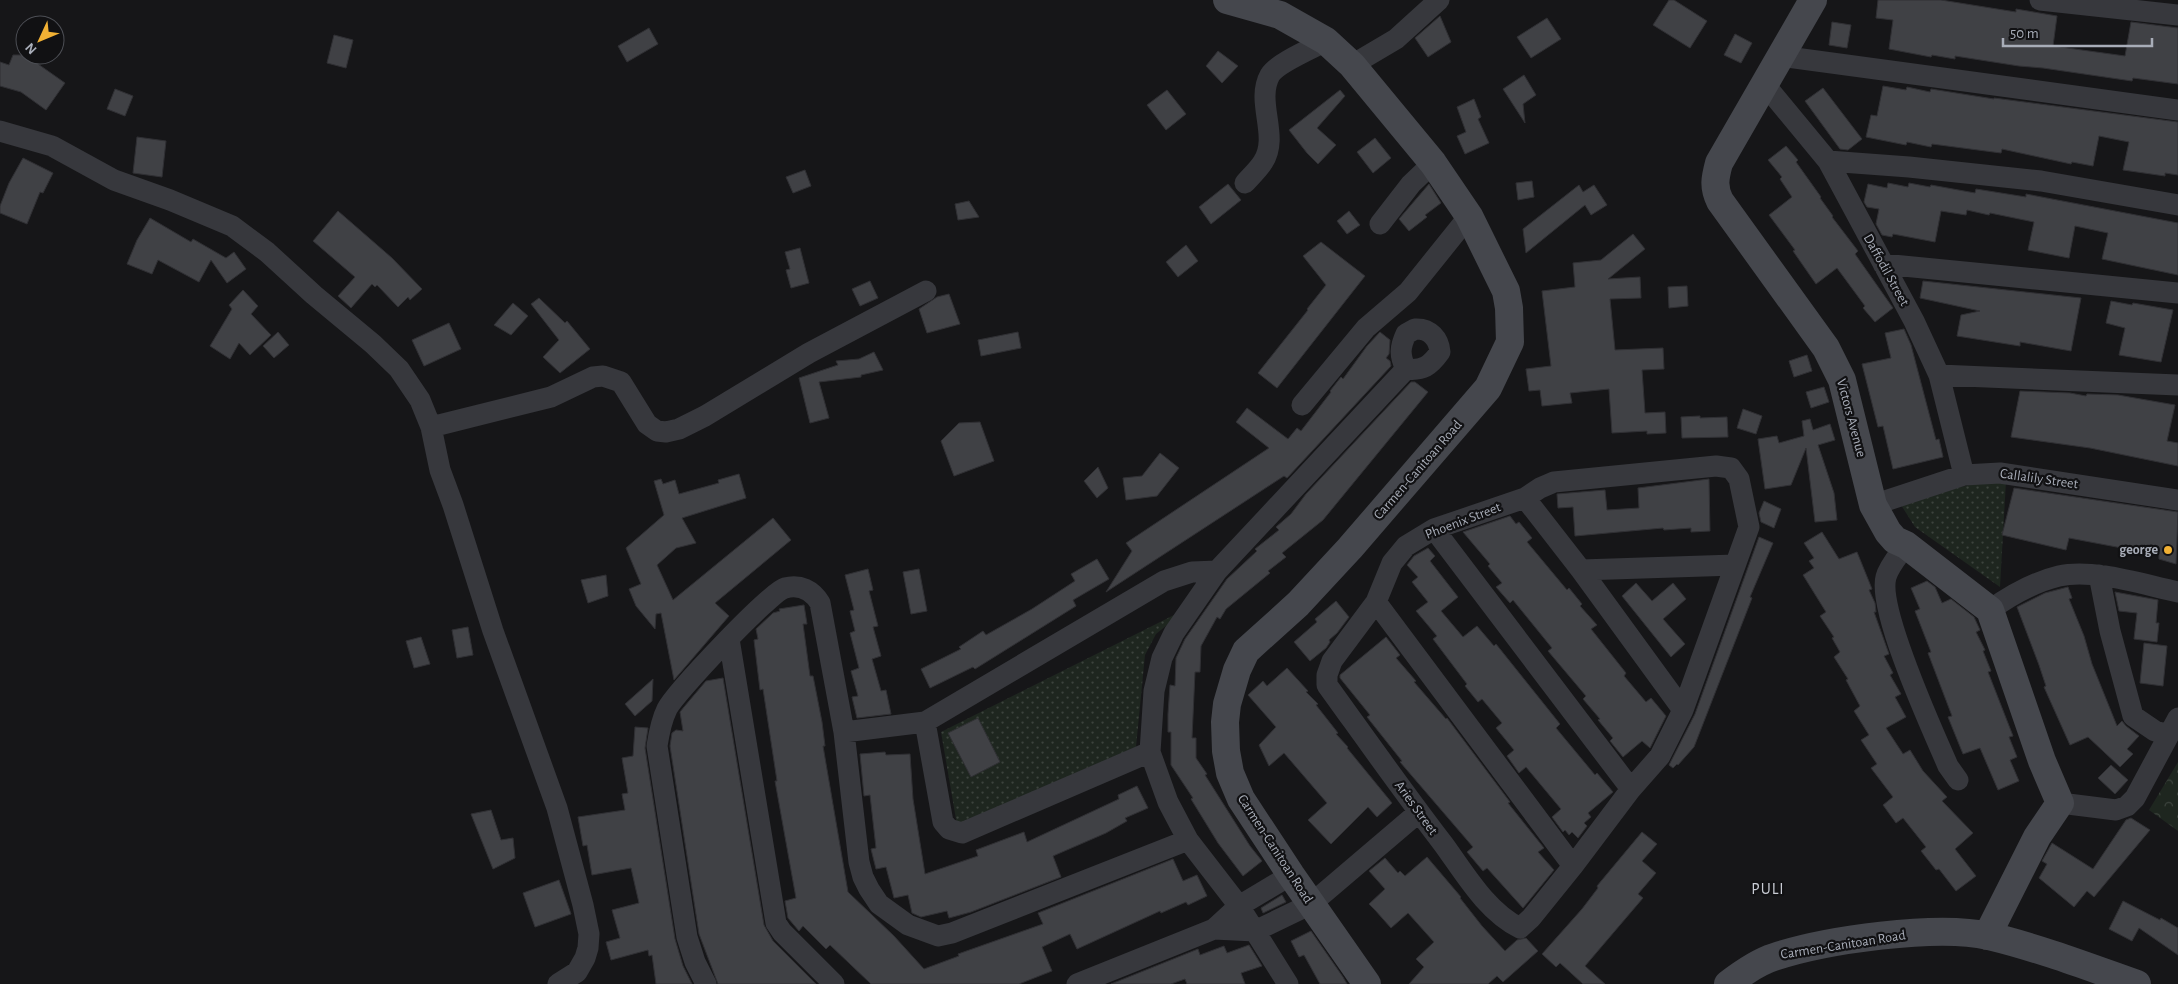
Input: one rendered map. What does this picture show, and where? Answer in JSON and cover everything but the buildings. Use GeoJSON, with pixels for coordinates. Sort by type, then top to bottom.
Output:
{"type":"FeatureCollection","features":[{"type":"Feature","properties":{"kind":"main road","name":"Carmen-Canitoan Road"},"geometry":{"type":"LineString","coordinates":[[1227,0],[1278,8],[1326,41],[1352,65],[1432,163],[1469,216],[1506,291],[1509,308],[1510,342],[1488,388],[1350,548],[1298,604],[1246,651],[1232,684],[1225,722],[1226,751],[1230,773],[1241,799],[1367,984]]}},
{"type":"Feature","properties":{"kind":"main road","name":"Victors Avenue"},"geometry":{"type":"LineString","coordinates":[[1813,0],[1780,56],[1766,86],[1720,164],[1714,179],[1715,191],[1720,202],[1826,348],[1842,380],[1873,505],[1888,532],[1895,540],[1906,544],[1990,610]]}},
{"type":"Feature","properties":{"kind":"main road"},"geometry":{"type":"LineString","coordinates":[[1987,936],[2037,837],[2060,803],[2042,761],[1990,610]]}},
{"type":"Feature","properties":{"kind":"main road","name":"Carmen-Canitoan Road"},"geometry":{"type":"LineString","coordinates":[[1728,984],[1772,957],[1822,946],[1884,936],[1944,932],[1987,936],[2074,961],[2137,984]]}},
{"type":"Feature","properties":{"kind":"street"},"geometry":{"type":"LineString","coordinates":[[1352,65],[1396,39],[1439,0]]}},
{"type":"Feature","properties":{"kind":"street"},"geometry":{"type":"LineString","coordinates":[[2040,0],[2178,15]]}},
{"type":"Feature","properties":{"kind":"street"},"geometry":{"type":"LineString","coordinates":[[1245,183],[1264,162],[1269,146],[1265,91],[1271,74],[1282,65],[1326,41]]}},
{"type":"Feature","properties":{"kind":"street"},"geometry":{"type":"LineString","coordinates":[[1780,56],[2178,110]]}},
{"type":"Feature","properties":{"kind":"street","name":"Daffodil Street"},"geometry":{"type":"LineString","coordinates":[[1766,86],[1828,161],[1914,321],[1940,375],[1964,474]]}},
{"type":"Feature","properties":{"kind":"street"},"geometry":{"type":"LineString","coordinates":[[0,131],[52,146],[114,180],[170,200],[232,226],[267,252],[314,295],[373,344],[399,369],[420,400],[431,427],[440,470],[454,504],[493,630],[557,808],[583,905],[589,934],[585,958],[577,972],[558,984]]}},
{"type":"Feature","properties":{"kind":"street"},"geometry":{"type":"LineString","coordinates":[[1828,161],[1909,167],[2041,181],[2178,205]]}},
{"type":"Feature","properties":{"kind":"street"},"geometry":{"type":"LineString","coordinates":[[1380,224],[1411,184],[1432,163]]}},
{"type":"Feature","properties":{"kind":"street"},"geometry":{"type":"LineString","coordinates":[[1302,405],[1366,328],[1408,292],[1469,216]]}},
{"type":"Feature","properties":{"kind":"street"},"geometry":{"type":"LineString","coordinates":[[1883,264],[2178,293]]}},
{"type":"Feature","properties":{"kind":"street"},"geometry":{"type":"LineString","coordinates":[[431,427],[551,397],[594,377],[603,376],[621,382],[647,424],[657,431],[666,432],[679,429],[705,416],[810,353],[926,291]]}},
{"type":"Feature","properties":{"kind":"street"},"geometry":{"type":"LineString","coordinates":[[1288,984],[1240,906],[1188,840],[1168,802],[1150,752],[1154,691],[1162,658],[1174,633],[1217,571],[1406,369]]}},
{"type":"Feature","properties":{"kind":"street"},"geometry":{"type":"LineString","coordinates":[[1940,375],[2178,385]]}},
{"type":"Feature","properties":{"kind":"street","name":"Phoenix Street"},"geometry":{"type":"LineString","coordinates":[[1326,675],[1332,661],[1376,602],[1392,563],[1406,546],[1434,529],[1525,498],[1540,488],[1554,482],[1716,466],[1731,468],[1739,479],[1749,527],[1736,565]]}},
{"type":"Feature","properties":{"kind":"street","name":"Callalily Street"},"geometry":{"type":"LineString","coordinates":[[1873,505],[1964,474],[2000,473],[2178,500]]}},
{"type":"Feature","properties":{"kind":"street"},"geometry":{"type":"LineString","coordinates":[[1525,498],[1581,570],[1683,710]]}},
{"type":"Feature","properties":{"kind":"street"},"geometry":{"type":"LineString","coordinates":[[1434,529],[1631,789]]}},
{"type":"Feature","properties":{"kind":"street"},"geometry":{"type":"LineString","coordinates":[[1906,544],[1885,578],[1890,615],[1904,658],[1948,766],[1958,780]]}},
{"type":"Feature","properties":{"kind":"street"},"geometry":{"type":"LineString","coordinates":[[1376,602],[1573,866],[1631,789],[1660,756],[1683,710],[1736,565],[1581,570]]}},
{"type":"Feature","properties":{"kind":"street"},"geometry":{"type":"LineString","coordinates":[[844,732],[925,722],[1164,581],[1192,572],[1217,571]]}},
{"type":"Feature","properties":{"kind":"street"},"geometry":{"type":"LineString","coordinates":[[1990,610],[2031,586],[2060,576],[2099,575],[2178,592]]}},
{"type":"Feature","properties":{"kind":"street"},"geometry":{"type":"LineString","coordinates":[[2099,575],[2110,631],[2134,716],[2154,731],[2174,727]]}},
{"type":"Feature","properties":{"kind":"street"},"geometry":{"type":"LineString","coordinates":[[706,984],[695,962],[686,937],[657,746],[660,727],[668,707],[679,693],[748,618],[783,588],[803,588],[813,592],[820,603],[844,732],[859,862],[866,883],[879,904],[908,925],[938,936],[952,933],[1188,840]]}},
{"type":"Feature","properties":{"kind":"street"},"geometry":{"type":"LineString","coordinates":[[729,639],[776,923],[782,932],[834,984]]}},
{"type":"Feature","properties":{"kind":"street","name":"Aries Street"},"geometry":{"type":"LineString","coordinates":[[1326,675],[1328,685],[1419,812],[1484,898],[1509,923],[1520,928],[1531,918],[1573,866]]}},
{"type":"Feature","properties":{"kind":"street"},"geometry":{"type":"LineString","coordinates":[[925,722],[943,822],[956,833],[962,833],[1150,752]]}},
{"type":"Feature","properties":{"kind":"street"},"geometry":{"type":"LineString","coordinates":[[2060,803],[2116,810],[2127,806],[2135,798],[2174,727]]}},
{"type":"Feature","properties":{"kind":"street"},"geometry":{"type":"LineString","coordinates":[[1214,929],[1255,931],[1311,904],[1419,812]]}},
{"type":"Feature","properties":{"kind":"street"},"geometry":{"type":"LineString","coordinates":[[1077,984],[1214,929],[1240,906],[1291,875]]}},
{"type":"Feature","properties":{"kind":"green space"},"geometry":{"type":"Polygon","coordinates":[[[2006,481],[2000,587],[1915,527],[1901,505],[1940,492],[1979,483],[2006,481]]]}},
{"type":"Feature","properties":{"kind":"green space"},"geometry":{"type":"Polygon","coordinates":[[[1188,608],[1156,634],[1145,655],[1136,747],[957,825],[941,732],[1188,608]]]}},
{"type":"Feature","properties":{"kind":"green space"},"geometry":{"type":"Polygon","coordinates":[[[2178,762],[2178,831],[2149,810],[2178,762]]]}},
{"type":"Feature","properties":{"kind":"place","name":"george"},"geometry":{"type":"Point","coordinates":[2168,550]}},
{"type":"Feature","properties":{"kind":"district","name":"PULI"},"geometry":{"type":"Point","coordinates":[1768,889]}}]}
